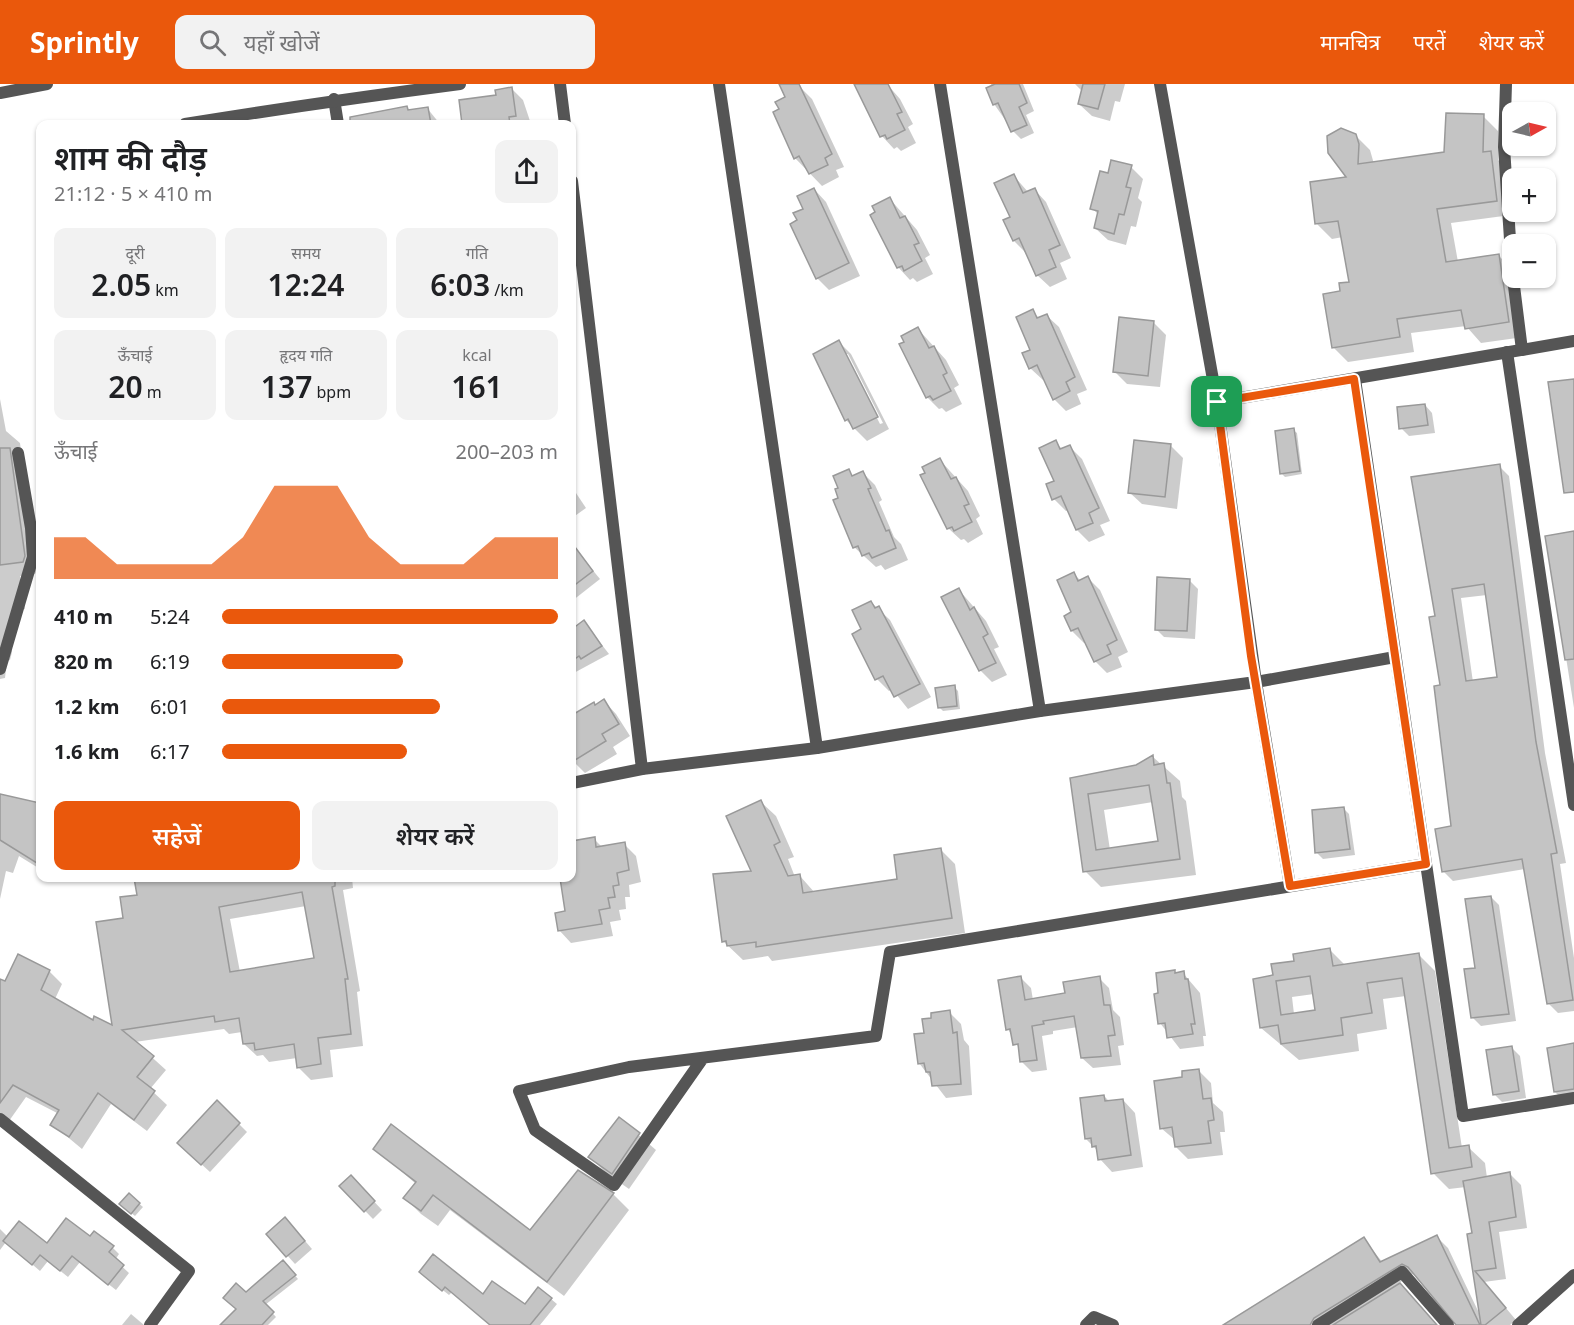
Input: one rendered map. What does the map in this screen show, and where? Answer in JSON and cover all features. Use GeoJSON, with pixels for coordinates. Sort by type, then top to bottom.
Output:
{"type":"FeatureCollection","features":[{"type":"Feature","properties":{"kind":"street"},"geometry":{"type":"LineString","coordinates":[[0,93],[47,84]]}},
{"type":"Feature","properties":{"kind":"street"},"geometry":{"type":"LineString","coordinates":[[209,120],[334,99],[384,96],[459,84]]}},
{"type":"Feature","properties":{"kind":"street"},"geometry":{"type":"LineString","coordinates":[[560,84],[564,120]]}},
{"type":"Feature","properties":{"kind":"street"},"geometry":{"type":"LineString","coordinates":[[719,84],[817,748]]}},
{"type":"Feature","properties":{"kind":"street"},"geometry":{"type":"LineString","coordinates":[[940,84],[1040,711]]}},
{"type":"Feature","properties":{"kind":"street"},"geometry":{"type":"LineString","coordinates":[[1160,84],[1217,402],[1256,682],[1290,886]]}},
{"type":"Feature","properties":{"kind":"street"},"geometry":{"type":"LineString","coordinates":[[1506,84],[1504,147],[1510,234]]}},
{"type":"Feature","properties":{"kind":"street"},"geometry":{"type":"LineString","coordinates":[[334,99],[337,120]]}},
{"type":"Feature","properties":{"kind":"street"},"geometry":{"type":"LineString","coordinates":[[576,215],[642,769]]}},
{"type":"Feature","properties":{"kind":"street"},"geometry":{"type":"LineString","coordinates":[[1514,288],[1522,350]]}},
{"type":"Feature","properties":{"kind":"street"},"geometry":{"type":"LineString","coordinates":[[1217,402],[1574,341]]}},
{"type":"Feature","properties":{"kind":"street"},"geometry":{"type":"LineString","coordinates":[[1507,352],[1574,805]]}},
{"type":"Feature","properties":{"kind":"street"},"geometry":{"type":"LineString","coordinates":[[1354,379],[1463,1116],[1574,1098]]}},
{"type":"Feature","properties":{"kind":"street"},"geometry":{"type":"LineString","coordinates":[[0,669],[33,557],[31,528],[18,453]]}},
{"type":"Feature","properties":{"kind":"street"},"geometry":{"type":"LineString","coordinates":[[576,782],[642,769],[817,748],[1040,711],[1256,682],[1395,657]]}},
{"type":"Feature","properties":{"kind":"street"},"geometry":{"type":"LineString","coordinates":[[703,1058],[614,1185],[535,1130],[519,1091],[629,1067],[876,1036],[890,952],[1426,864]]}},
{"type":"Feature","properties":{"kind":"street"},"geometry":{"type":"LineString","coordinates":[[0,1119],[189,1271],[150,1325]]}},
{"type":"Feature","properties":{"kind":"street"},"geometry":{"type":"LineString","coordinates":[[1318,1325],[1402,1272],[1448,1325]]}},
{"type":"Feature","properties":{"kind":"street"},"geometry":{"type":"LineString","coordinates":[[1518,1325],[1574,1275]]}},
{"type":"Feature","properties":{"kind":"street"},"geometry":{"type":"LineString","coordinates":[[1086,1325],[1094,1317],[1113,1325]]}},
{"type":"Feature","properties":{"kind":"building"},"geometry":{"type":"Polygon","coordinates":[[[779,84],[799,84],[832,154],[825,158],[828,165],[809,174],[799,156],[794,159],[773,112],[779,109],[775,102],[785,97],[779,84]]]}},
{"type":"Feature","properties":{"kind":"building"},"geometry":{"type":"Polygon","coordinates":[[[854,84],[888,84],[902,112],[897,114],[905,130],[887,139],[885,135],[880,137],[854,84]]]}},
{"type":"Feature","properties":{"kind":"building"},"geometry":{"type":"Polygon","coordinates":[[[995,84],[1019,84],[1027,103],[1019,107],[1027,125],[1011,132],[998,103],[993,105],[986,88],[995,84]]]}},
{"type":"Feature","properties":{"kind":"building"},"geometry":{"type":"Polygon","coordinates":[[[1083,84],[1105,84],[1098,109],[1078,104],[1083,84]]]}},
{"type":"Feature","properties":{"kind":"building"},"geometry":{"type":"Polygon","coordinates":[[[512,87],[516,116],[509,117],[509,120],[462,120],[459,100],[496,95],[495,90],[512,87]]]}},
{"type":"Feature","properties":{"kind":"building"},"geometry":{"type":"Polygon","coordinates":[[[407,106],[408,110],[428,107],[430,120],[350,120],[350,117],[407,106]]]}},
{"type":"Feature","properties":{"kind":"building"},"geometry":{"type":"Polygon","coordinates":[[[1446,113],[1484,114],[1483,152],[1491,151],[1497,201],[1437,209],[1446,262],[1499,254],[1502,288],[1504,288],[1509,322],[1465,329],[1461,310],[1397,319],[1400,337],[1332,348],[1323,294],[1340,291],[1339,283],[1349,282],[1338,221],[1315,224],[1310,182],[1346,177],[1328,153],[1327,136],[1341,128],[1356,134],[1359,144],[1358,164],[1444,152],[1446,113]]]}},
{"type":"Feature","properties":{"kind":"building"},"geometry":{"type":"Polygon","coordinates":[[[1111,160],[1132,165],[1126,187],[1131,188],[1124,215],[1119,214],[1114,234],[1094,228],[1098,211],[1090,209],[1100,171],[1108,173],[1111,160]]]}},
{"type":"Feature","properties":{"kind":"building"},"geometry":{"type":"Polygon","coordinates":[[[1014,174],[1023,193],[1035,188],[1060,245],[1049,250],[1056,267],[1036,276],[1019,238],[1013,241],[1003,220],[1010,217],[994,183],[1014,174]]]}},
{"type":"Feature","properties":{"kind":"building"},"geometry":{"type":"Polygon","coordinates":[[[814,188],[849,263],[816,279],[790,224],[797,220],[793,213],[803,209],[797,196],[814,188]]]}},
{"type":"Feature","properties":{"kind":"building"},"geometry":{"type":"Polygon","coordinates":[[[890,197],[900,218],[905,216],[919,243],[914,245],[922,261],[904,271],[902,266],[897,268],[870,215],[875,212],[872,206],[890,197]]]}},
{"type":"Feature","properties":{"kind":"building"},"geometry":{"type":"Polygon","coordinates":[[[1033,309],[1037,318],[1047,314],[1075,377],[1066,382],[1070,391],[1053,400],[1037,365],[1029,369],[1022,353],[1030,350],[1016,317],[1033,309]]]}},
{"type":"Feature","properties":{"kind":"building"},"geometry":{"type":"Polygon","coordinates":[[[1119,317],[1154,321],[1148,376],[1113,372],[1119,317]]]}},
{"type":"Feature","properties":{"kind":"building"},"geometry":{"type":"Polygon","coordinates":[[[918,327],[929,348],[934,346],[947,373],[943,375],[951,391],[933,400],[930,396],[926,398],[899,344],[904,342],[901,336],[918,327]]]}},
{"type":"Feature","properties":{"kind":"building"},"geometry":{"type":"Polygon","coordinates":[[[839,340],[878,417],[853,429],[848,419],[845,421],[813,354],[839,340]]]}},
{"type":"Feature","properties":{"kind":"building"},"geometry":{"type":"Polygon","coordinates":[[[1574,379],[1574,492],[1564,493],[1548,382],[1574,379]]]}},
{"type":"Feature","properties":{"kind":"building"},"geometry":{"type":"Polygon","coordinates":[[[1425,404],[1428,425],[1399,429],[1397,407],[1425,404]]]}},
{"type":"Feature","properties":{"kind":"building"},"geometry":{"type":"Polygon","coordinates":[[[1294,428],[1300,471],[1280,474],[1275,431],[1294,428]]]}},
{"type":"Feature","properties":{"kind":"building"},"geometry":{"type":"Polygon","coordinates":[[[1056,440],[1060,449],[1070,445],[1099,508],[1089,513],[1093,523],[1076,530],[1061,496],[1052,500],[1046,484],[1054,481],[1039,448],[1056,440]]]}},
{"type":"Feature","properties":{"kind":"building"},"geometry":{"type":"Polygon","coordinates":[[[1134,440],[1171,444],[1165,497],[1128,493],[1134,440]]]}},
{"type":"Feature","properties":{"kind":"building"},"geometry":{"type":"Polygon","coordinates":[[[0,448],[10,448],[25,556],[23,562],[0,565],[0,448]]]}},
{"type":"Feature","properties":{"kind":"building"},"geometry":{"type":"Polygon","coordinates":[[[940,458],[951,479],[956,477],[969,504],[964,506],[972,522],[954,531],[952,527],[947,529],[920,475],[925,473],[922,467],[940,458]]]}},
{"type":"Feature","properties":{"kind":"building"},"geometry":{"type":"Polygon","coordinates":[[[1500,464],[1536,742],[1557,853],[1551,854],[1573,1000],[1547,1004],[1522,859],[1442,872],[1435,829],[1451,826],[1434,686],[1440,685],[1429,617],[1435,616],[1411,477],[1500,464]],[[1484,584],[1452,589],[1466,681],[1497,677],[1484,584]]]}},
{"type":"Feature","properties":{"kind":"building"},"geometry":{"type":"Polygon","coordinates":[[[849,469],[852,476],[863,471],[886,531],[889,530],[896,548],[872,558],[869,553],[862,556],[858,546],[853,548],[833,500],[838,498],[835,489],[838,488],[833,476],[849,469]]]}},
{"type":"Feature","properties":{"kind":"building"},"geometry":{"type":"Polygon","coordinates":[[[1574,531],[1574,659],[1565,660],[1545,536],[1574,531]]]}},
{"type":"Feature","properties":{"kind":"building"},"geometry":{"type":"Polygon","coordinates":[[[576,548],[593,571],[576,584],[576,548]]]}},
{"type":"Feature","properties":{"kind":"building"},"geometry":{"type":"Polygon","coordinates":[[[1074,572],[1078,581],[1088,576],[1117,640],[1107,645],[1111,654],[1094,662],[1078,628],[1071,631],[1064,616],[1071,612],[1057,580],[1074,572]]]}},
{"type":"Feature","properties":{"kind":"building"},"geometry":{"type":"Polygon","coordinates":[[[1157,577],[1190,579],[1187,631],[1155,630],[1157,577]]]}},
{"type":"Feature","properties":{"kind":"building"},"geometry":{"type":"Polygon","coordinates":[[[959,588],[970,610],[974,607],[988,634],[983,637],[996,663],[979,671],[941,597],[959,588]]]}},
{"type":"Feature","properties":{"kind":"building"},"geometry":{"type":"Polygon","coordinates":[[[871,601],[875,608],[879,606],[920,684],[894,697],[883,676],[875,680],[852,634],[861,629],[852,610],[871,601]]]}},
{"type":"Feature","properties":{"kind":"building"},"geometry":{"type":"Polygon","coordinates":[[[584,620],[602,646],[581,659],[579,656],[576,658],[576,626],[584,620]]]}},
{"type":"Feature","properties":{"kind":"building"},"geometry":{"type":"Polygon","coordinates":[[[955,685],[957,706],[938,708],[935,688],[955,685]]]}},
{"type":"Feature","properties":{"kind":"building"},"geometry":{"type":"Polygon","coordinates":[[[604,699],[619,724],[602,734],[606,741],[576,760],[576,713],[594,702],[595,705],[604,699]]]}},
{"type":"Feature","properties":{"kind":"building"},"geometry":{"type":"Polygon","coordinates":[[[1153,755],[1154,765],[1164,763],[1167,783],[1170,783],[1180,859],[1083,872],[1070,778],[1136,765],[1153,755]],[[1149,785],[1088,794],[1096,850],[1158,841],[1149,785]]]}},
{"type":"Feature","properties":{"kind":"building"},"geometry":{"type":"Polygon","coordinates":[[[0,794],[36,802],[36,862],[0,840],[0,794]]]}},
{"type":"Feature","properties":{"kind":"building"},"geometry":{"type":"Polygon","coordinates":[[[761,800],[780,842],[774,845],[788,876],[800,874],[803,893],[897,879],[894,855],[941,848],[952,918],[756,947],[756,942],[727,946],[726,941],[722,942],[713,874],[751,871],[726,816],[761,800]]]}},
{"type":"Feature","properties":{"kind":"building"},"geometry":{"type":"Polygon","coordinates":[[[1344,807],[1350,849],[1315,853],[1312,810],[1344,807]]]}},
{"type":"Feature","properties":{"kind":"building"},"geometry":{"type":"Polygon","coordinates":[[[595,837],[596,847],[625,842],[629,870],[617,873],[619,885],[613,886],[615,897],[608,898],[610,908],[599,910],[602,924],[558,931],[555,913],[565,911],[561,882],[576,882],[576,840],[595,837]]]}},
{"type":"Feature","properties":{"kind":"building"},"geometry":{"type":"Polygon","coordinates":[[[135,882],[335,882],[335,886],[332,887],[348,979],[345,979],[351,1034],[318,1038],[321,1064],[297,1068],[294,1044],[255,1050],[254,1043],[243,1044],[239,1018],[215,1022],[214,1016],[122,1030],[154,1056],[137,1077],[155,1091],[134,1120],[98,1093],[69,1137],[50,1125],[59,1110],[13,1085],[0,1103],[0,979],[5,981],[18,954],[50,970],[41,990],[93,1020],[94,1016],[112,1025],[96,922],[123,918],[120,897],[137,895],[135,882]],[[302,892],[219,907],[230,972],[314,958],[302,892]]]}},
{"type":"Feature","properties":{"kind":"building"},"geometry":{"type":"Polygon","coordinates":[[[1491,896],[1509,1014],[1471,1018],[1464,969],[1475,968],[1465,899],[1491,896]]]}},
{"type":"Feature","properties":{"kind":"building"},"geometry":{"type":"Polygon","coordinates":[[[1330,948],[1333,966],[1419,953],[1449,1148],[1469,1145],[1472,1167],[1431,1174],[1402,978],[1367,983],[1372,1013],[1341,1018],[1343,1035],[1281,1044],[1278,1025],[1260,1028],[1253,979],[1273,975],[1271,964],[1294,961],[1293,954],[1330,948]],[[1310,976],[1276,981],[1281,1015],[1315,1010],[1310,976]]]}},
{"type":"Feature","properties":{"kind":"building"},"geometry":{"type":"Polygon","coordinates":[[[1175,970],[1175,973],[1184,971],[1185,979],[1188,979],[1195,1024],[1191,1024],[1193,1034],[1167,1038],[1165,1023],[1158,1024],[1154,994],[1158,993],[1156,973],[1175,970]]]}},
{"type":"Feature","properties":{"kind":"building"},"geometry":{"type":"Polygon","coordinates":[[[1021,976],[1025,1000],[1065,993],[1063,982],[1100,976],[1104,1005],[1110,1005],[1115,1035],[1108,1036],[1111,1056],[1081,1058],[1074,1016],[1043,1021],[1044,1024],[1032,1026],[1037,1060],[1020,1062],[1018,1044],[1013,1045],[1010,1029],[1006,1030],[998,980],[1021,976]]]}},
{"type":"Feature","properties":{"kind":"building"},"geometry":{"type":"Polygon","coordinates":[[[950,1010],[953,1033],[957,1032],[961,1084],[932,1086],[930,1072],[926,1072],[924,1063],[918,1064],[914,1034],[924,1033],[922,1019],[931,1018],[931,1013],[950,1010]]]}},
{"type":"Feature","properties":{"kind":"building"},"geometry":{"type":"Polygon","coordinates":[[[1574,1043],[1574,1089],[1554,1092],[1547,1048],[1574,1043]]]}},
{"type":"Feature","properties":{"kind":"building"},"geometry":{"type":"Polygon","coordinates":[[[1512,1046],[1519,1091],[1493,1095],[1486,1050],[1512,1046]]]}},
{"type":"Feature","properties":{"kind":"building"},"geometry":{"type":"Polygon","coordinates":[[[1199,1069],[1203,1099],[1211,1098],[1214,1120],[1208,1121],[1211,1143],[1175,1147],[1172,1127],[1160,1129],[1154,1081],[1182,1077],[1182,1071],[1199,1069]]]}},
{"type":"Feature","properties":{"kind":"building"},"geometry":{"type":"Polygon","coordinates":[[[1104,1095],[1105,1101],[1123,1099],[1131,1155],[1098,1160],[1096,1146],[1092,1147],[1091,1138],[1085,1139],[1080,1098],[1104,1095]]]}},
{"type":"Feature","properties":{"kind":"building"},"geometry":{"type":"Polygon","coordinates":[[[217,1100],[240,1123],[201,1165],[177,1143],[217,1100]]]}},
{"type":"Feature","properties":{"kind":"building"},"geometry":{"type":"Polygon","coordinates":[[[619,1117],[640,1133],[612,1174],[588,1157],[619,1117]]]}},
{"type":"Feature","properties":{"kind":"building"},"geometry":{"type":"Polygon","coordinates":[[[391,1124],[530,1230],[578,1170],[614,1193],[547,1282],[433,1195],[421,1211],[403,1198],[416,1182],[373,1149],[391,1124]]]}},
{"type":"Feature","properties":{"kind":"building"},"geometry":{"type":"Polygon","coordinates":[[[1510,1172],[1516,1217],[1489,1222],[1496,1268],[1475,1271],[1506,1308],[1485,1325],[1481,1325],[1467,1234],[1472,1233],[1463,1181],[1510,1172]]]}},
{"type":"Feature","properties":{"kind":"building"},"geometry":{"type":"Polygon","coordinates":[[[351,1175],[375,1201],[364,1212],[339,1186],[351,1175]]]}},
{"type":"Feature","properties":{"kind":"building"},"geometry":{"type":"Polygon","coordinates":[[[129,1193],[140,1203],[131,1214],[119,1204],[129,1193]]]}},
{"type":"Feature","properties":{"kind":"building"},"geometry":{"type":"Polygon","coordinates":[[[285,1217],[305,1241],[286,1257],[266,1234],[285,1217]]]}},
{"type":"Feature","properties":{"kind":"building"},"geometry":{"type":"Polygon","coordinates":[[[66,1218],[90,1236],[94,1231],[114,1246],[109,1252],[124,1265],[108,1285],[72,1256],[60,1271],[40,1255],[32,1265],[3,1241],[19,1221],[47,1243],[66,1218]]]}},
{"type":"Feature","properties":{"kind":"building"},"geometry":{"type":"Polygon","coordinates":[[[1437,1235],[1480,1325],[1456,1325],[1408,1267],[1402,1264],[1314,1318],[1310,1325],[1223,1325],[1364,1237],[1380,1262],[1437,1235]]]}},
{"type":"Feature","properties":{"kind":"building"},"geometry":{"type":"Polygon","coordinates":[[[433,1254],[483,1294],[492,1281],[525,1304],[538,1287],[552,1298],[530,1325],[490,1325],[445,1287],[442,1291],[419,1272],[433,1254]]]}},
{"type":"Feature","properties":{"kind":"building"},"geometry":{"type":"Polygon","coordinates":[[[283,1260],[296,1275],[263,1301],[274,1312],[262,1325],[220,1325],[236,1309],[223,1298],[236,1283],[246,1292],[283,1260]]]}},
{"type":"Feature","properties":{"kind":"building"},"geometry":{"type":"Polygon","coordinates":[[[1400,1283],[1437,1325],[1333,1325],[1400,1283]]]}},
{"type":"Feature","properties":{"kind":"route"},"geometry":{"type":"LineString","coordinates":[[1354,379],[1426,864],[1290,886],[1251,656],[1217,402],[1354,379]]}}]}
